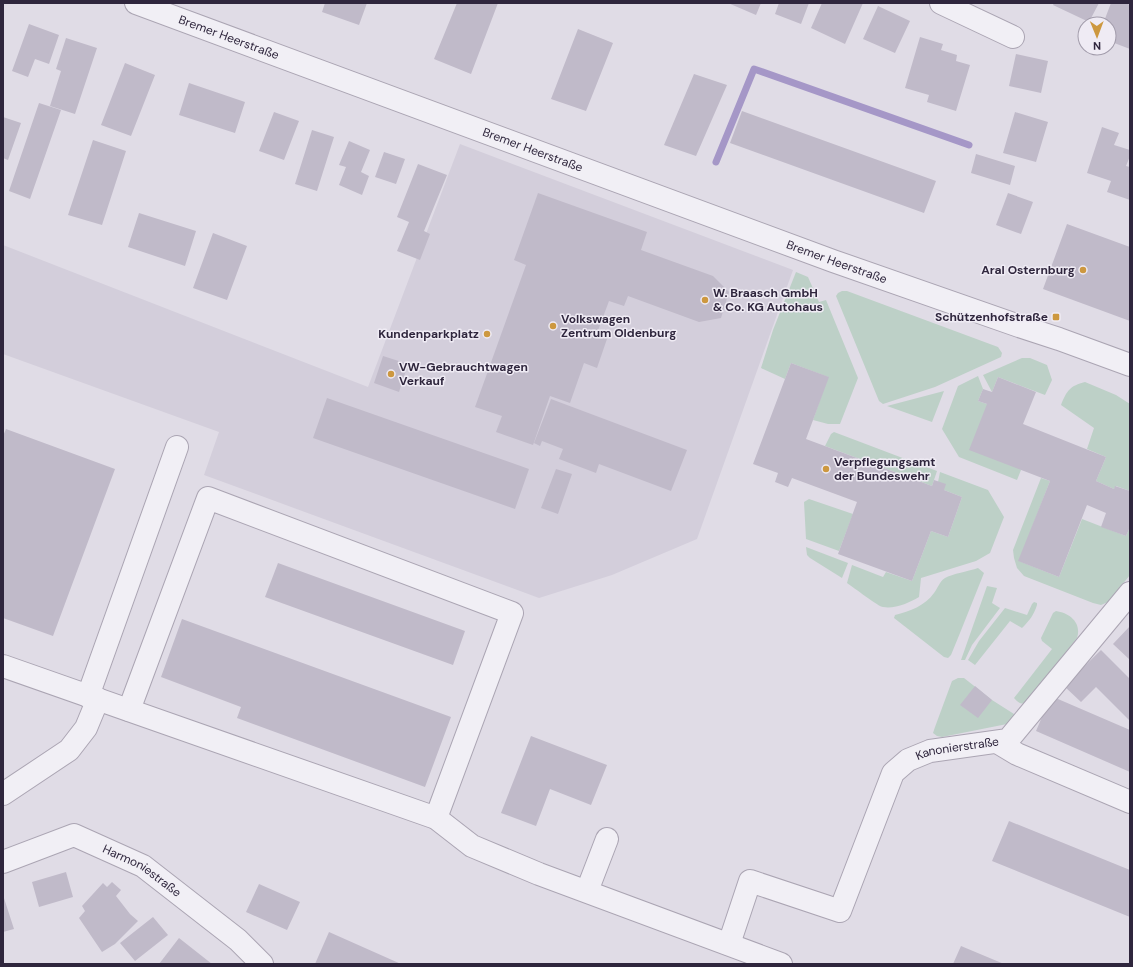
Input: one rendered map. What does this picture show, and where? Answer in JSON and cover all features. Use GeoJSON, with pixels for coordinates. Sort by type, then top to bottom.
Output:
{"type":"FeatureCollection","features":[{"type":"Feature","properties":{"kind":"street","name":"Bremer Heerstraße"},"geometry":{"type":"LineString","coordinates":[[136,3],[833,261],[1130,365]]}},
{"type":"Feature","properties":{"kind":"street"},"geometry":{"type":"LineString","coordinates":[[941,3],[1013,37]]}},
{"type":"Feature","properties":{"kind":"street"},"geometry":{"type":"LineString","coordinates":[[3,794],[69,750],[86,728],[93,697],[178,447]]}},
{"type":"Feature","properties":{"kind":"street"},"geometry":{"type":"LineString","coordinates":[[128,710],[208,498],[512,613],[436,818]]}},
{"type":"Feature","properties":{"kind":"street","name":"Kanonierstraße"},"geometry":{"type":"LineString","coordinates":[[729,944],[750,881],[840,910],[893,773],[908,760],[930,751],[1008,740],[1130,593]]}},
{"type":"Feature","properties":{"kind":"street"},"geometry":{"type":"LineString","coordinates":[[3,666],[436,818],[472,846],[539,874],[782,964]]}},
{"type":"Feature","properties":{"kind":"street"},"geometry":{"type":"LineString","coordinates":[[997,742],[1018,754],[1130,802]]}},
{"type":"Feature","properties":{"kind":"street","name":"Harmoniestraße"},"geometry":{"type":"LineString","coordinates":[[3,862],[74,834],[143,866],[238,940],[262,964]]}},
{"type":"Feature","properties":{"kind":"street"},"geometry":{"type":"LineString","coordinates":[[587,891],[607,839]]}},
{"type":"Feature","properties":{"kind":"shaded area"},"geometry":{"type":"Polygon","coordinates":[[[460,144],[793,270],[697,539],[612,575],[539,598],[204,475],[219,432],[3,354],[3,245],[368,387],[460,144]]]}},
{"type":"Feature","properties":{"kind":"green space"},"geometry":{"type":"Polygon","coordinates":[[[796,272],[808,277],[819,302],[826,300],[858,378],[840,424],[828,424],[813,420],[828,377],[791,363],[785,379],[761,368],[773,330],[796,272]]]}},
{"type":"Feature","properties":{"kind":"green space"},"geometry":{"type":"Polygon","coordinates":[[[842,291],[847,291],[998,347],[1002,353],[1001,357],[935,387],[883,404],[879,401],[836,296],[842,291]]]}},
{"type":"Feature","properties":{"kind":"green space"},"geometry":{"type":"Polygon","coordinates":[[[1022,358],[1030,358],[1047,365],[1052,380],[1045,395],[998,377],[992,392],[983,375],[1022,358]]]}},
{"type":"Feature","properties":{"kind":"green space"},"geometry":{"type":"Polygon","coordinates":[[[978,376],[983,389],[978,401],[987,404],[1021,470],[1017,480],[959,457],[942,429],[958,386],[978,376]]]}},
{"type":"Feature","properties":{"kind":"green space"},"geometry":{"type":"Polygon","coordinates":[[[1085,382],[1116,395],[1130,404],[1130,491],[1116,486],[1114,489],[1096,481],[1106,457],[1087,449],[1094,428],[1061,405],[1065,396],[1072,387],[1085,382]]]}},
{"type":"Feature","properties":{"kind":"green space"},"geometry":{"type":"Polygon","coordinates":[[[944,391],[932,422],[887,406],[944,391]]]}},
{"type":"Feature","properties":{"kind":"green space"},"geometry":{"type":"Polygon","coordinates":[[[834,432],[937,471],[932,486],[825,446],[831,434],[834,432]]]}},
{"type":"Feature","properties":{"kind":"green space"},"geometry":{"type":"Polygon","coordinates":[[[940,472],[988,490],[1004,517],[990,553],[976,561],[921,578],[919,597],[902,605],[883,607],[847,583],[852,565],[883,577],[886,572],[912,581],[931,531],[948,537],[962,497],[944,490],[938,482],[940,472]]]}},
{"type":"Feature","properties":{"kind":"green space"},"geometry":{"type":"Polygon","coordinates":[[[1041,478],[1050,481],[1019,561],[1059,577],[1082,519],[1126,536],[1130,527],[1130,575],[1108,602],[1101,605],[1093,603],[1024,576],[1017,568],[1013,550],[1041,478]]]}},
{"type":"Feature","properties":{"kind":"green space"},"geometry":{"type":"Polygon","coordinates":[[[809,499],[853,514],[839,551],[806,539],[804,502],[809,499]]]}},
{"type":"Feature","properties":{"kind":"green space"},"geometry":{"type":"Polygon","coordinates":[[[806,547],[848,563],[842,578],[810,558],[807,555],[806,547]]]}},
{"type":"Feature","properties":{"kind":"green space"},"geometry":{"type":"Polygon","coordinates":[[[978,568],[984,573],[951,655],[948,658],[944,657],[894,618],[895,615],[912,610],[922,605],[930,598],[945,578],[978,568]]]}},
{"type":"Feature","properties":{"kind":"green space"},"geometry":{"type":"Polygon","coordinates":[[[987,586],[997,588],[992,603],[1000,608],[972,645],[965,660],[961,660],[987,586]]]}},
{"type":"Feature","properties":{"kind":"green space"},"geometry":{"type":"Polygon","coordinates":[[[1034,602],[1037,603],[1037,605],[1034,612],[1022,628],[1010,621],[975,665],[968,660],[979,641],[1005,608],[1027,615],[1034,602]]]}},
{"type":"Feature","properties":{"kind":"green space"},"geometry":{"type":"Polygon","coordinates":[[[1056,611],[1070,616],[1074,620],[1078,628],[1077,638],[1028,701],[1020,703],[1014,698],[1052,649],[1042,641],[1041,638],[1053,613],[1056,611]]]}},
{"type":"Feature","properties":{"kind":"green space"},"geometry":{"type":"Polygon","coordinates":[[[958,678],[964,678],[992,700],[1014,714],[1014,719],[1007,724],[942,737],[937,736],[933,733],[935,727],[952,681],[958,678]]]}},
{"type":"Feature","properties":{"kind":"building"},"geometry":{"type":"Polygon","coordinates":[[[325,3],[367,3],[359,25],[322,12],[325,3]]]}},
{"type":"Feature","properties":{"kind":"building"},"geometry":{"type":"Polygon","coordinates":[[[457,3],[498,3],[471,74],[434,59],[457,3]]]}},
{"type":"Feature","properties":{"kind":"building"},"geometry":{"type":"Polygon","coordinates":[[[728,3],[761,3],[756,15],[728,3]]]}},
{"type":"Feature","properties":{"kind":"building"},"geometry":{"type":"Polygon","coordinates":[[[779,3],[809,3],[801,24],[775,14],[779,3]]]}},
{"type":"Feature","properties":{"kind":"building"},"geometry":{"type":"Polygon","coordinates":[[[822,3],[863,3],[845,44],[811,28],[822,3]]]}},
{"type":"Feature","properties":{"kind":"building"},"geometry":{"type":"Polygon","coordinates":[[[1054,3],[1099,3],[1092,16],[1077,16],[1053,5],[1054,3]]]}},
{"type":"Feature","properties":{"kind":"building"},"geometry":{"type":"Polygon","coordinates":[[[1111,3],[1126,3],[1130,5],[1130,49],[1117,44],[1117,16],[1106,16],[1111,3]]]}},
{"type":"Feature","properties":{"kind":"building"},"geometry":{"type":"Polygon","coordinates":[[[878,6],[910,21],[895,53],[863,39],[878,6]]]}},
{"type":"Feature","properties":{"kind":"building"},"geometry":{"type":"Polygon","coordinates":[[[29,24],[59,35],[49,64],[35,59],[28,77],[12,71],[29,24]]]}},
{"type":"Feature","properties":{"kind":"building"},"geometry":{"type":"Polygon","coordinates":[[[578,29],[613,43],[586,111],[551,99],[578,29]]]}},
{"type":"Feature","properties":{"kind":"building"},"geometry":{"type":"Polygon","coordinates":[[[920,37],[943,44],[941,50],[957,55],[956,61],[970,65],[956,111],[927,102],[929,95],[905,88],[920,37]]]}},
{"type":"Feature","properties":{"kind":"building"},"geometry":{"type":"Polygon","coordinates":[[[66,38],[97,48],[75,114],[50,106],[61,71],[56,69],[66,38]]]}},
{"type":"Feature","properties":{"kind":"building"},"geometry":{"type":"Polygon","coordinates":[[[1016,54],[1048,61],[1041,93],[1009,86],[1016,54]]]}},
{"type":"Feature","properties":{"kind":"building"},"geometry":{"type":"Polygon","coordinates":[[[125,63],[155,75],[131,136],[101,125],[125,63]]]}},
{"type":"Feature","properties":{"kind":"building"},"geometry":{"type":"Polygon","coordinates":[[[694,74],[727,85],[696,156],[664,145],[694,74]]]}},
{"type":"Feature","properties":{"kind":"building"},"geometry":{"type":"Polygon","coordinates":[[[189,83],[245,102],[235,133],[179,115],[189,83]]]}},
{"type":"Feature","properties":{"kind":"building"},"geometry":{"type":"Polygon","coordinates":[[[39,103],[61,110],[30,199],[9,191],[39,103]]]}},
{"type":"Feature","properties":{"kind":"building"},"geometry":{"type":"Polygon","coordinates":[[[742,111],[936,181],[924,213],[730,143],[742,111]]]}},
{"type":"Feature","properties":{"kind":"building"},"geometry":{"type":"Polygon","coordinates":[[[274,112],[299,121],[284,160],[259,151],[274,112]]]}},
{"type":"Feature","properties":{"kind":"building"},"geometry":{"type":"Polygon","coordinates":[[[1015,112],[1048,122],[1036,162],[1003,153],[1015,112]]]}},
{"type":"Feature","properties":{"kind":"building"},"geometry":{"type":"Polygon","coordinates":[[[3,117],[21,123],[8,160],[3,158],[3,117]]]}},
{"type":"Feature","properties":{"kind":"building"},"geometry":{"type":"Polygon","coordinates":[[[1102,127],[1119,133],[1114,145],[1130,150],[1130,156],[1126,166],[1130,167],[1130,200],[1107,192],[1111,181],[1087,173],[1102,127]]]}},
{"type":"Feature","properties":{"kind":"building"},"geometry":{"type":"Polygon","coordinates":[[[312,130],[334,137],[317,191],[295,184],[312,130]]]}},
{"type":"Feature","properties":{"kind":"building"},"geometry":{"type":"Polygon","coordinates":[[[93,140],[126,151],[102,225],[68,215],[93,140]]]}},
{"type":"Feature","properties":{"kind":"building"},"geometry":{"type":"Polygon","coordinates":[[[349,141],[370,150],[361,172],[369,176],[362,195],[339,185],[346,167],[339,165],[349,141]]]}},
{"type":"Feature","properties":{"kind":"building"},"geometry":{"type":"Polygon","coordinates":[[[384,152],[405,159],[396,184],[375,177],[384,152]]]}},
{"type":"Feature","properties":{"kind":"building"},"geometry":{"type":"Polygon","coordinates":[[[976,154],[1015,166],[1010,185],[971,173],[976,154]]]}},
{"type":"Feature","properties":{"kind":"building"},"geometry":{"type":"Polygon","coordinates":[[[418,164],[447,175],[424,231],[430,234],[420,260],[397,251],[409,222],[397,217],[418,164]]]}},
{"type":"Feature","properties":{"kind":"building"},"geometry":{"type":"Polygon","coordinates":[[[538,193],[647,232],[641,250],[713,276],[729,292],[721,318],[699,322],[628,296],[624,306],[609,301],[597,333],[608,336],[597,368],[584,363],[570,403],[550,396],[533,445],[496,432],[502,416],[475,407],[526,265],[514,260],[538,193]]]}},
{"type":"Feature","properties":{"kind":"building"},"geometry":{"type":"Polygon","coordinates":[[[1008,193],[1033,202],[1021,234],[996,225],[1008,193]]]}},
{"type":"Feature","properties":{"kind":"building"},"geometry":{"type":"Polygon","coordinates":[[[139,213],[196,231],[185,266],[128,247],[139,213]]]}},
{"type":"Feature","properties":{"kind":"building"},"geometry":{"type":"Polygon","coordinates":[[[1067,224],[1130,247],[1130,321],[1043,289],[1067,224]]]}},
{"type":"Feature","properties":{"kind":"building"},"geometry":{"type":"Polygon","coordinates":[[[213,233],[247,246],[227,300],[193,288],[213,233]]]}},
{"type":"Feature","properties":{"kind":"building","name":"VW-Gebrauchtwagen Verkauf"},"geometry":{"type":"Polygon","coordinates":[[[383,356],[408,364],[399,392],[374,383],[383,356]]]}},
{"type":"Feature","properties":{"kind":"building","name":"Verpflegungsamt der Bundeswehr"},"geometry":{"type":"Polygon","coordinates":[[[791,363],[829,377],[806,439],[932,486],[934,480],[946,484],[944,490],[962,497],[948,537],[931,531],[912,581],[838,554],[857,502],[792,478],[788,487],[775,482],[778,473],[753,464],[791,363]]]}},
{"type":"Feature","properties":{"kind":"building"},"geometry":{"type":"Polygon","coordinates":[[[998,377],[1036,392],[1023,424],[1106,457],[1096,481],[1114,489],[1115,486],[1130,491],[1130,527],[1126,536],[1101,527],[1106,513],[1087,505],[1059,577],[1018,561],[1050,481],[969,450],[987,404],[978,401],[983,389],[992,392],[998,377]]]}},
{"type":"Feature","properties":{"kind":"building"},"geometry":{"type":"Polygon","coordinates":[[[327,398],[529,469],[515,509],[313,438],[327,398]]]}},
{"type":"Feature","properties":{"kind":"building"},"geometry":{"type":"Polygon","coordinates":[[[551,399],[687,450],[671,491],[599,464],[596,473],[559,459],[563,449],[542,441],[540,446],[534,443],[551,399]]]}},
{"type":"Feature","properties":{"kind":"building"},"geometry":{"type":"Polygon","coordinates":[[[6,429],[115,469],[53,636],[3,618],[3,436],[6,429]]]}},
{"type":"Feature","properties":{"kind":"building"},"geometry":{"type":"Polygon","coordinates":[[[556,469],[572,474],[558,514],[541,508],[556,469]]]}},
{"type":"Feature","properties":{"kind":"building"},"geometry":{"type":"Polygon","coordinates":[[[278,563],[465,631],[453,665],[265,597],[278,563]]]}},
{"type":"Feature","properties":{"kind":"building"},"geometry":{"type":"Polygon","coordinates":[[[182,619],[451,717],[425,787],[237,718],[241,707],[161,677],[182,619]]]}},
{"type":"Feature","properties":{"kind":"building"},"geometry":{"type":"Polygon","coordinates":[[[1130,626],[1130,660],[1113,644],[1130,626]]]}},
{"type":"Feature","properties":{"kind":"building"},"geometry":{"type":"Polygon","coordinates":[[[1101,650],[1130,679],[1130,721],[1096,687],[1081,702],[1064,686],[1101,650]]]}},
{"type":"Feature","properties":{"kind":"building"},"geometry":{"type":"Polygon","coordinates":[[[975,686],[992,700],[978,718],[960,705],[975,686]]]}},
{"type":"Feature","properties":{"kind":"building"},"geometry":{"type":"Polygon","coordinates":[[[1051,696],[1130,730],[1130,772],[1036,731],[1051,696]]]}},
{"type":"Feature","properties":{"kind":"building"},"geometry":{"type":"Polygon","coordinates":[[[531,736],[607,765],[591,805],[550,789],[536,826],[501,813],[531,736]]]}},
{"type":"Feature","properties":{"kind":"building"},"geometry":{"type":"Polygon","coordinates":[[[1009,821],[1130,870],[1130,917],[992,861],[1009,821]]]}},
{"type":"Feature","properties":{"kind":"building"},"geometry":{"type":"Polygon","coordinates":[[[66,872],[73,897],[39,907],[32,882],[66,872]]]}},
{"type":"Feature","properties":{"kind":"building"},"geometry":{"type":"Polygon","coordinates":[[[112,882],[121,890],[116,896],[130,914],[138,921],[115,944],[102,952],[79,918],[85,911],[82,906],[103,883],[107,887],[112,882]]]}},
{"type":"Feature","properties":{"kind":"building"},"geometry":{"type":"Polygon","coordinates":[[[259,884],[300,902],[287,930],[246,912],[259,884]]]}},
{"type":"Feature","properties":{"kind":"building"},"geometry":{"type":"Polygon","coordinates":[[[3,895],[14,929],[3,932],[3,895]]]}},
{"type":"Feature","properties":{"kind":"building"},"geometry":{"type":"Polygon","coordinates":[[[153,917],[168,935],[135,961],[120,943],[153,917]]]}},
{"type":"Feature","properties":{"kind":"building"},"geometry":{"type":"Polygon","coordinates":[[[329,932],[401,964],[315,964],[329,932]]]}},
{"type":"Feature","properties":{"kind":"building"},"geometry":{"type":"Polygon","coordinates":[[[179,938],[212,964],[159,964],[179,938]]]}},
{"type":"Feature","properties":{"kind":"building"},"geometry":{"type":"Polygon","coordinates":[[[961,946],[1004,964],[953,964],[961,946]]]}},
{"type":"Feature","properties":{"kind":"waterway"},"geometry":{"type":"LineString","coordinates":[[716,162],[754,69],[969,145]]}},
{"type":"Feature","properties":{"kind":"place","name":"Aral Osternburg"},"geometry":{"type":"Point","coordinates":[1083,270]}},
{"type":"Feature","properties":{"kind":"place","name":"W. Braasch GmbH & Co. KG Autohaus"},"geometry":{"type":"Point","coordinates":[705,300]}},
{"type":"Feature","properties":{"kind":"place","name":"Schützenhofstraße"},"geometry":{"type":"Point","coordinates":[1056,317]}},
{"type":"Feature","properties":{"kind":"place","name":"Volkswagen Zentrum Oldenburg"},"geometry":{"type":"Point","coordinates":[553,326]}},
{"type":"Feature","properties":{"kind":"place","name":"Kundenparkplatz"},"geometry":{"type":"Point","coordinates":[487,334]}},
{"type":"Feature","properties":{"kind":"place","name":"VW-Gebrauchtwagen Verkauf"},"geometry":{"type":"Point","coordinates":[391,374]}},
{"type":"Feature","properties":{"kind":"place","name":"Verpflegungsamt der Bundeswehr"},"geometry":{"type":"Point","coordinates":[826,469]}}]}
